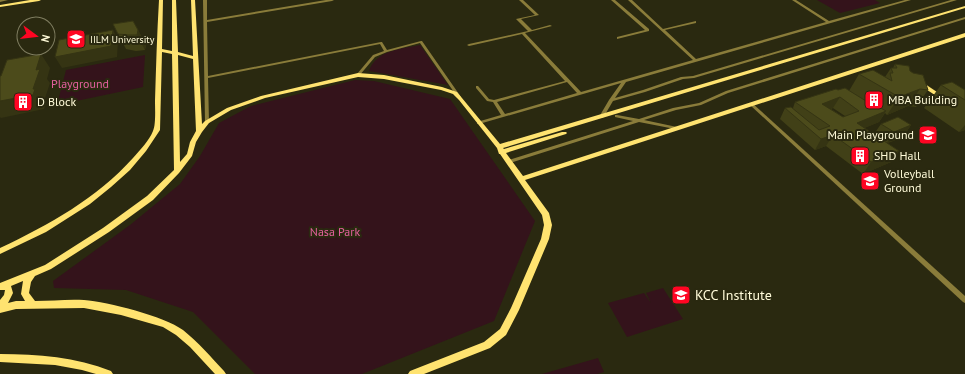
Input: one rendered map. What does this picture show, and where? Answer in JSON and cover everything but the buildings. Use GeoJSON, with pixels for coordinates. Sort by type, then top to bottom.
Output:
{"type":"FeatureCollection","features":[{"type":"Feature","properties":{"kind":"street"},"geometry":{"type":"LineString","coordinates":[[0,1],[6,0]]}},
{"type":"Feature","properties":{"kind":"street"},"geometry":{"type":"LineString","coordinates":[[0,6],[39,0]]}},
{"type":"Feature","properties":{"kind":"street"},"geometry":{"type":"LineString","coordinates":[[0,251],[28,238],[65,216],[108,185],[136,160],[157,130],[161,50],[161,0]]}},
{"type":"Feature","properties":{"kind":"street"},"geometry":{"type":"LineString","coordinates":[[174,0],[176,171]]}},
{"type":"Feature","properties":{"kind":"street"},"geometry":{"type":"LineString","coordinates":[[193,0],[199,132]]}},
{"type":"Feature","properties":{"kind":"street"},"geometry":{"type":"LineString","coordinates":[[205,0],[207,122]]}},
{"type":"Feature","properties":{"kind":"street"},"geometry":{"type":"LineString","coordinates":[[206,21],[318,1],[332,0]]}},
{"type":"Feature","properties":{"kind":"street"},"geometry":{"type":"LineString","coordinates":[[521,0],[536,15],[518,18],[531,31]]}},
{"type":"Feature","properties":{"kind":"street"},"geometry":{"type":"LineString","coordinates":[[613,0],[648,30],[618,38]]}},
{"type":"Feature","properties":{"kind":"street"},"geometry":{"type":"LineString","coordinates":[[630,0],[696,61]]}},
{"type":"Feature","properties":{"kind":"street"},"geometry":{"type":"LineString","coordinates":[[794,0],[828,22]]}},
{"type":"Feature","properties":{"kind":"street"},"geometry":{"type":"LineString","coordinates":[[479,123],[909,0]]}},
{"type":"Feature","properties":{"kind":"street"},"geometry":{"type":"LineString","coordinates":[[611,100],[682,78],[693,77],[955,0]]}},
{"type":"Feature","properties":{"kind":"street"},"geometry":{"type":"LineString","coordinates":[[500,150],[601,116],[965,7]]}},
{"type":"Feature","properties":{"kind":"street"},"geometry":{"type":"LineString","coordinates":[[500,150],[618,116],[965,11]]}},
{"type":"Feature","properties":{"kind":"street"},"geometry":{"type":"LineString","coordinates":[[637,20],[649,17]]}},
{"type":"Feature","properties":{"kind":"street"},"geometry":{"type":"LineString","coordinates":[[508,162],[675,109],[700,104],[727,92],[965,18]]}},
{"type":"Feature","properties":{"kind":"street"},"geometry":{"type":"LineString","coordinates":[[662,30],[695,22]]}},
{"type":"Feature","properties":{"kind":"street"},"geometry":{"type":"LineString","coordinates":[[469,45],[550,26]]}},
{"type":"Feature","properties":{"kind":"street"},"geometry":{"type":"LineString","coordinates":[[523,33],[580,94]]}},
{"type":"Feature","properties":{"kind":"street"},"geometry":{"type":"LineString","coordinates":[[521,179],[965,35]]}},
{"type":"Feature","properties":{"kind":"street"},"geometry":{"type":"LineString","coordinates":[[358,75],[374,56],[386,51],[421,42],[546,215],[548,225],[545,239],[515,310],[503,332],[488,345],[413,374]]}},
{"type":"Feature","properties":{"kind":"street"},"geometry":{"type":"LineString","coordinates":[[206,77],[381,43],[386,51]]}},
{"type":"Feature","properties":{"kind":"street"},"geometry":{"type":"LineString","coordinates":[[161,50],[196,58]]}},
{"type":"Feature","properties":{"kind":"street"},"geometry":{"type":"LineString","coordinates":[[885,61],[892,65]]}},
{"type":"Feature","properties":{"kind":"street"},"geometry":{"type":"LineString","coordinates":[[1,287],[48,267],[106,230],[150,198],[190,154],[193,142],[207,122],[229,109],[263,97],[358,75],[384,77],[442,89],[455,93],[461,99]]}},
{"type":"Feature","properties":{"kind":"street"},"geometry":{"type":"LineString","coordinates":[[912,78],[952,104]]}},
{"type":"Feature","properties":{"kind":"street"},"geometry":{"type":"LineString","coordinates":[[477,87],[488,100],[494,101],[568,81]]}},
{"type":"Feature","properties":{"kind":"street"},"geometry":{"type":"LineString","coordinates":[[601,116],[624,82]]}},
{"type":"Feature","properties":{"kind":"street"},"geometry":{"type":"LineString","coordinates":[[494,101],[504,116]]}},
{"type":"Feature","properties":{"kind":"street"},"geometry":{"type":"LineString","coordinates":[[751,104],[965,300]]}},
{"type":"Feature","properties":{"kind":"street"},"geometry":{"type":"LineString","coordinates":[[618,116],[675,128]]}},
{"type":"Feature","properties":{"kind":"street"},"geometry":{"type":"LineString","coordinates":[[32,274],[27,281],[25,294],[33,305]]}},
{"type":"Feature","properties":{"kind":"street"},"geometry":{"type":"LineString","coordinates":[[0,305],[8,297],[9,293],[8,288],[1,287]]}},
{"type":"Feature","properties":{"kind":"street"},"geometry":{"type":"LineString","coordinates":[[0,309],[16,306],[84,304],[122,311],[164,324],[179,332],[193,344],[221,374]]}},
{"type":"Feature","properties":{"kind":"street"},"geometry":{"type":"LineString","coordinates":[[0,358],[28,358],[73,363],[108,374]]}},
{"type":"Feature","properties":{"kind":"green space"},"geometry":{"type":"Polygon","coordinates":[[[817,0],[875,0],[880,3],[840,13],[817,0]]]}},
{"type":"Feature","properties":{"kind":"green space"},"geometry":{"type":"Polygon","coordinates":[[[420,45],[448,85],[369,71],[372,64],[383,55],[397,49],[420,45]]]}},
{"type":"Feature","properties":{"kind":"green space","name":"Playground"},"geometry":{"type":"Polygon","coordinates":[[[145,55],[143,87],[57,105],[66,70],[145,55]]]}},
{"type":"Feature","properties":{"kind":"green space","name":"Nasa Park"},"geometry":{"type":"Polygon","coordinates":[[[355,80],[374,81],[450,99],[535,221],[494,321],[362,374],[255,374],[193,312],[126,290],[54,288],[53,281],[130,225],[180,184],[200,156],[219,123],[251,106],[355,80]]]}},
{"type":"Feature","properties":{"kind":"green space"},"geometry":{"type":"Polygon","coordinates":[[[663,288],[683,319],[627,337],[608,303],[644,293],[651,303],[646,293],[663,288]]]}},
{"type":"Feature","properties":{"kind":"green space"},"geometry":{"type":"Polygon","coordinates":[[[598,358],[604,372],[597,374],[542,374],[598,358]]]}},
{"type":"Feature","properties":{"kind":"place","name":"IILM University"},"geometry":{"type":"Point","coordinates":[76,39]}},
{"type":"Feature","properties":{"kind":"place","name":"MBA Building"},"geometry":{"type":"Point","coordinates":[874,100]}},
{"type":"Feature","properties":{"kind":"place","name":"D Block"},"geometry":{"type":"Point","coordinates":[23,102]}},
{"type":"Feature","properties":{"kind":"place","name":"Main Playground"},"geometry":{"type":"Point","coordinates":[928,135]}},
{"type":"Feature","properties":{"kind":"place","name":"SHD Hall"},"geometry":{"type":"Point","coordinates":[860,156]}},
{"type":"Feature","properties":{"kind":"place","name":"Volleyball Ground"},"geometry":{"type":"Point","coordinates":[870,181]}},
{"type":"Feature","properties":{"kind":"place","name":"KCC Institute"},"geometry":{"type":"Point","coordinates":[681,295]}}]}
